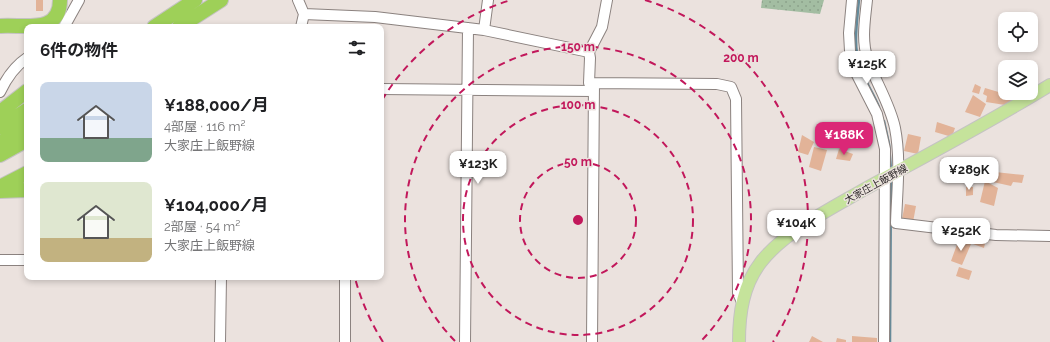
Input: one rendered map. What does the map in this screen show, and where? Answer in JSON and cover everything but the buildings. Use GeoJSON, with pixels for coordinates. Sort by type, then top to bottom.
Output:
{"type":"FeatureCollection","features":[{"type":"Feature","properties":{"kind":"highway"},"geometry":{"type":"LineString","coordinates":[[48,24],[54,19],[58,12],[60,0]]}},
{"type":"Feature","properties":{"kind":"highway"},"geometry":{"type":"LineString","coordinates":[[57,24],[61,21],[65,14],[68,0]]}},
{"type":"Feature","properties":{"kind":"highway"},"geometry":{"type":"LineString","coordinates":[[159,24],[195,0]]}},
{"type":"Feature","properties":{"kind":"highway"},"geometry":{"type":"LineString","coordinates":[[184,24],[221,0]]}},
{"type":"Feature","properties":{"kind":"highway"},"geometry":{"type":"LineString","coordinates":[[0,28],[24,27]]}},
{"type":"Feature","properties":{"kind":"highway"},"geometry":{"type":"LineString","coordinates":[[0,28],[24,30]]}},
{"type":"Feature","properties":{"kind":"highway"},"geometry":{"type":"LineString","coordinates":[[0,112],[24,93]]}},
{"type":"Feature","properties":{"kind":"highway"},"geometry":{"type":"LineString","coordinates":[[0,127],[24,112]]}},
{"type":"Feature","properties":{"kind":"highway"},"geometry":{"type":"LineString","coordinates":[[0,143],[24,127]]}},
{"type":"Feature","properties":{"kind":"highway"},"geometry":{"type":"LineString","coordinates":[[0,155],[24,142]]}},
{"type":"Feature","properties":{"kind":"highway"},"geometry":{"type":"LineString","coordinates":[[0,187],[24,175]]}},
{"type":"Feature","properties":{"kind":"highway"},"geometry":{"type":"LineString","coordinates":[[0,191],[24,190]]}},
{"type":"Feature","properties":{"kind":"main road","name":"大家庄上飯野線"},"geometry":{"type":"LineString","coordinates":[[739,342],[742,302],[745,291],[761,261],[788,235],[892,174],[965,135],[1050,85]]}},
{"type":"Feature","properties":{"kind":"street"},"geometry":{"type":"LineString","coordinates":[[66,24],[79,0]]}},
{"type":"Feature","properties":{"kind":"street"},"geometry":{"type":"LineString","coordinates":[[298,0],[304,14],[302,24]]}},
{"type":"Feature","properties":{"kind":"street"},"geometry":{"type":"LineString","coordinates":[[484,30],[488,0]]}},
{"type":"Feature","properties":{"kind":"street"},"geometry":{"type":"LineString","coordinates":[[594,87],[589,83],[589,52],[602,27],[607,0]]}},
{"type":"Feature","properties":{"kind":"street"},"geometry":{"type":"LineString","coordinates":[[852,0],[850,16],[850,50],[854,69],[876,114],[892,174],[896,222]]}},
{"type":"Feature","properties":{"kind":"street"},"geometry":{"type":"LineString","coordinates":[[867,0],[863,33],[867,59],[895,127],[892,174],[884,222],[884,342]]}},
{"type":"Feature","properties":{"kind":"street"},"geometry":{"type":"LineString","coordinates":[[304,14],[382,18],[484,30],[589,52]]}},
{"type":"Feature","properties":{"kind":"street"},"geometry":{"type":"LineString","coordinates":[[466,342],[468,28]]}},
{"type":"Feature","properties":{"kind":"street"},"geometry":{"type":"LineString","coordinates":[[0,92],[5,81],[20,62],[24,60]]}},
{"type":"Feature","properties":{"kind":"street"},"geometry":{"type":"LineString","coordinates":[[384,89],[467,89],[717,84],[731,87],[736,99],[738,293],[742,302]]}},
{"type":"Feature","properties":{"kind":"street"},"geometry":{"type":"LineString","coordinates":[[592,342],[594,87]]}},
{"type":"Feature","properties":{"kind":"street"},"geometry":{"type":"LineString","coordinates":[[884,222],[896,222],[996,235],[1050,236]]}},
{"type":"Feature","properties":{"kind":"street"},"geometry":{"type":"LineString","coordinates":[[0,260],[24,260]]}},
{"type":"Feature","properties":{"kind":"street"},"geometry":{"type":"LineString","coordinates":[[220,342],[221,280]]}},
{"type":"Feature","properties":{"kind":"street"},"geometry":{"type":"LineString","coordinates":[[345,280],[345,342]]}},
{"type":"Feature","properties":{"kind":"green space"},"geometry":{"type":"Polygon","coordinates":[[[762,0],[824,0],[820,14],[761,8],[762,0]]]}},
{"type":"Feature","properties":{"kind":"waterway"},"geometry":{"type":"LineString","coordinates":[[859,0],[856,34],[858,60],[862,73],[879,107]]}},
{"type":"Feature","properties":{"kind":"waterway"},"geometry":{"type":"LineString","coordinates":[[884,121],[889,144],[891,170]]}},
{"type":"Feature","properties":{"kind":"waterway"},"geometry":{"type":"LineString","coordinates":[[890,342],[891,179]]}}]}
